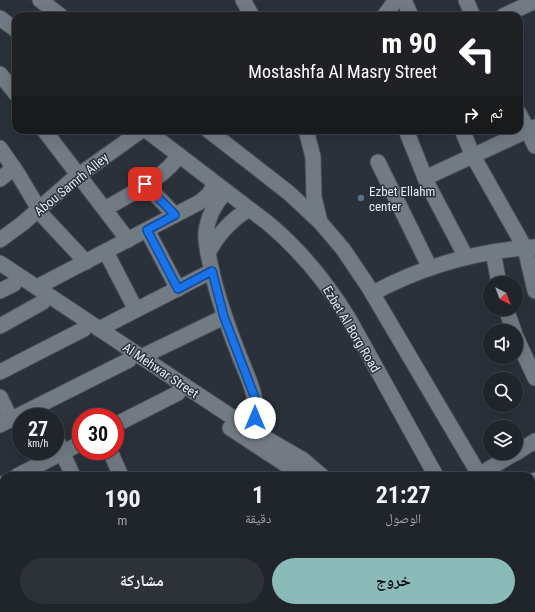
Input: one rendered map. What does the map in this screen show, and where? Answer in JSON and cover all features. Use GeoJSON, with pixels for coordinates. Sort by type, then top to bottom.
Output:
{"type":"FeatureCollection","features":[{"type":"Feature","properties":{"kind":"street"},"geometry":{"type":"LineString","coordinates":[[40,0],[56,12]]}},
{"type":"Feature","properties":{"kind":"street"},"geometry":{"type":"LineString","coordinates":[[243,0],[250,12]]}},
{"type":"Feature","properties":{"kind":"street"},"geometry":{"type":"LineString","coordinates":[[387,12],[396,0]]}},
{"type":"Feature","properties":{"kind":"street"},"geometry":{"type":"LineString","coordinates":[[404,0],[409,12]]}},
{"type":"Feature","properties":{"kind":"street"},"geometry":{"type":"LineString","coordinates":[[466,0],[471,12]]}},
{"type":"Feature","properties":{"kind":"street"},"geometry":{"type":"LineString","coordinates":[[513,12],[533,4]]}},
{"type":"Feature","properties":{"kind":"street"},"geometry":{"type":"LineString","coordinates":[[0,18],[12,27]]}},
{"type":"Feature","properties":{"kind":"street"},"geometry":{"type":"LineString","coordinates":[[5,77],[12,88]]}},
{"type":"Feature","properties":{"kind":"street"},"geometry":{"type":"LineString","coordinates":[[523,118],[531,129],[535,146]]}},
{"type":"Feature","properties":{"kind":"street"},"geometry":{"type":"LineString","coordinates":[[47,134],[128,240]]}},
{"type":"Feature","properties":{"kind":"street","name":"Abou Samrh Alley"},"geometry":{"type":"LineString","coordinates":[[0,240],[79,175],[136,134]]}},
{"type":"Feature","properties":{"kind":"street","name":"Ezbet Al Borg Road"},"geometry":{"type":"LineString","coordinates":[[151,134],[269,224],[313,268],[336,298],[349,319],[434,472]]}},
{"type":"Feature","properties":{"kind":"street"},"geometry":{"type":"LineString","coordinates":[[213,134],[289,193],[320,222],[346,253],[373,293],[478,472]]}},
{"type":"Feature","properties":{"kind":"street"},"geometry":{"type":"LineString","coordinates":[[307,134],[314,164],[314,197],[320,222]]}},
{"type":"Feature","properties":{"kind":"street"},"geometry":{"type":"LineString","coordinates":[[408,134],[425,178],[466,257]]}},
{"type":"Feature","properties":{"kind":"street"},"geometry":{"type":"LineString","coordinates":[[464,134],[473,156],[530,247],[535,291]]}},
{"type":"Feature","properties":{"kind":"street"},"geometry":{"type":"LineString","coordinates":[[425,178],[520,134]]}},
{"type":"Feature","properties":{"kind":"street"},"geometry":{"type":"LineString","coordinates":[[0,148],[14,168],[38,209],[49,223],[86,262]]}},
{"type":"Feature","properties":{"kind":"street"},"geometry":{"type":"LineString","coordinates":[[105,209],[166,170],[179,155]]}},
{"type":"Feature","properties":{"kind":"street"},"geometry":{"type":"LineString","coordinates":[[378,162],[430,268]]}},
{"type":"Feature","properties":{"kind":"street"},"geometry":{"type":"LineString","coordinates":[[0,179],[14,168]]}},
{"type":"Feature","properties":{"kind":"street"},"geometry":{"type":"LineString","coordinates":[[145,184],[175,215]]}},
{"type":"Feature","properties":{"kind":"street"},"geometry":{"type":"LineString","coordinates":[[37,288],[175,215],[203,199],[211,191],[221,188]]}},
{"type":"Feature","properties":{"kind":"street"},"geometry":{"type":"LineString","coordinates":[[221,188],[208,220],[206,236],[208,253],[224,317],[255,398],[256,414],[250,429]]}},
{"type":"Feature","properties":{"kind":"street"},"geometry":{"type":"LineString","coordinates":[[208,253],[216,238],[227,226],[249,209]]}},
{"type":"Feature","properties":{"kind":"street"},"geometry":{"type":"LineString","coordinates":[[147,230],[178,289]]}},
{"type":"Feature","properties":{"kind":"street"},"geometry":{"type":"LineString","coordinates":[[373,293],[395,282],[430,268],[466,257],[530,247]]}},
{"type":"Feature","properties":{"kind":"street"},"geometry":{"type":"LineString","coordinates":[[106,252],[136,310]]}},
{"type":"Feature","properties":{"kind":"street"},"geometry":{"type":"LineString","coordinates":[[493,252],[498,276]]}},
{"type":"Feature","properties":{"kind":"street","name":"Al Mehwar Street"},"geometry":{"type":"LineString","coordinates":[[0,263],[99,329],[178,393],[297,472]]}},
{"type":"Feature","properties":{"kind":"street"},"geometry":{"type":"LineString","coordinates":[[99,329],[212,271]]}},
{"type":"Feature","properties":{"kind":"street","name":"Al Mehwar Street"},"geometry":{"type":"LineString","coordinates":[[0,274],[84,329],[302,460],[317,472]]}},
{"type":"Feature","properties":{"kind":"street"},"geometry":{"type":"LineString","coordinates":[[0,291],[14,284]]}},
{"type":"Feature","properties":{"kind":"street"},"geometry":{"type":"LineString","coordinates":[[0,326],[43,302]]}},
{"type":"Feature","properties":{"kind":"street"},"geometry":{"type":"LineString","coordinates":[[49,408],[135,359],[224,317]]}},
{"type":"Feature","properties":{"kind":"street"},"geometry":{"type":"LineString","coordinates":[[0,372],[84,329]]}},
{"type":"Feature","properties":{"kind":"street"},"geometry":{"type":"LineString","coordinates":[[523,351],[534,374]]}},
{"type":"Feature","properties":{"kind":"street"},"geometry":{"type":"LineString","coordinates":[[124,420],[178,393]]}},
{"type":"Feature","properties":{"kind":"street"},"geometry":{"type":"LineString","coordinates":[[0,397],[5,422]]}},
{"type":"Feature","properties":{"kind":"street"},"geometry":{"type":"LineString","coordinates":[[523,449],[535,441]]}},
{"type":"Feature","properties":{"kind":"street"},"geometry":{"type":"LineString","coordinates":[[64,454],[71,472]]}},
{"type":"Feature","properties":{"kind":"street"},"geometry":{"type":"LineString","coordinates":[[25,472],[48,460]]}},
{"type":"Feature","properties":{"kind":"street"},"geometry":{"type":"LineString","coordinates":[[114,460],[119,472]]}},
{"type":"Feature","properties":{"kind":"street"},"geometry":{"type":"LineString","coordinates":[[486,472],[505,460]]}},
{"type":"Feature","properties":{"kind":"place","name":"Ezbet Ellahm center"},"geometry":{"type":"Point","coordinates":[361,198]}},
{"type":"Feature","properties":{"kind":"route"},"geometry":{"type":"LineString","coordinates":[[145,184],[175,215],[147,230],[178,289],[212,271],[224,317],[255,398],[255,418]]}}]}
